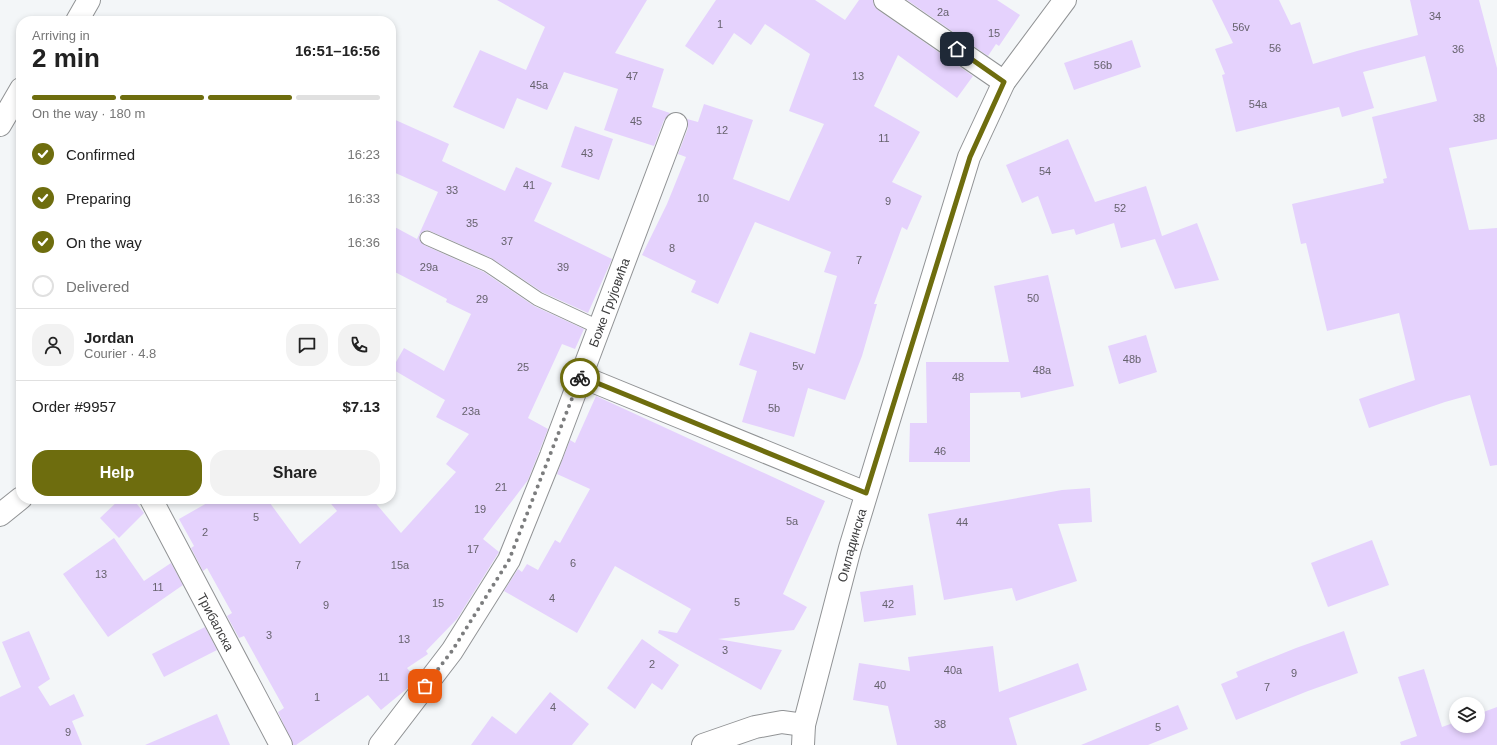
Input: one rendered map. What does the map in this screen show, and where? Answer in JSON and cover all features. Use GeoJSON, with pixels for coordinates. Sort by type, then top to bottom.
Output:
{"type":"FeatureCollection","features":[{"type":"Feature","properties":{"kind":"street"},"geometry":{"type":"LineString","coordinates":[[81,16],[89,0]]}},
{"type":"Feature","properties":{"kind":"street"},"geometry":{"type":"LineString","coordinates":[[885,0],[1004,82]]}},
{"type":"Feature","properties":{"kind":"street","name":"Омладинска"},"geometry":{"type":"LineString","coordinates":[[804,735],[850,548],[970,157],[1004,82],[1065,0]]}},
{"type":"Feature","properties":{"kind":"street"},"geometry":{"type":"LineString","coordinates":[[0,124],[16,97]]}},
{"type":"Feature","properties":{"kind":"street","name":"Боже Грујовића"},"geometry":{"type":"LineString","coordinates":[[380,745],[452,651],[509,560],[676,124]]}},
{"type":"Feature","properties":{"kind":"street"},"geometry":{"type":"LineString","coordinates":[[580,376],[866,493]]}},
{"type":"Feature","properties":{"kind":"street"},"geometry":{"type":"LineString","coordinates":[[0,515],[16,502]]}},
{"type":"Feature","properties":{"kind":"street","name":"Трибалска"},"geometry":{"type":"LineString","coordinates":[[155,504],[281,745]]}},
{"type":"Feature","properties":{"kind":"street"},"geometry":{"type":"LineString","coordinates":[[703,745],[755,727],[782,722],[804,735]]}},
{"type":"Feature","properties":{"kind":"lane"},"geometry":{"type":"LineString","coordinates":[[427,238],[488,265],[538,299],[598,327]]}},
{"type":"Feature","properties":{"kind":"building"},"geometry":{"type":"Polygon","coordinates":[[[497,0],[647,0],[615,53],[664,69],[652,107],[670,113],[664,120],[654,146],[604,130],[618,89],[564,72],[547,110],[517,98],[504,129],[453,107],[480,50],[526,70],[545,27],[497,0]]]}},
{"type":"Feature","properties":{"kind":"building"},"geometry":{"type":"Polygon","coordinates":[[[716,0],[815,0],[845,20],[859,0],[873,0],[874,6],[878,10],[973,76],[957,98],[898,55],[874,106],[920,132],[892,182],[922,196],[907,230],[902,227],[874,304],[877,304],[862,356],[845,400],[808,388],[794,437],[742,422],[757,371],[739,365],[750,332],[815,354],[837,276],[824,272],[831,252],[755,222],[718,304],[691,292],[696,281],[642,255],[667,204],[686,157],[678,154],[688,128],[687,119],[698,122],[704,104],[753,120],[733,179],[789,201],[824,124],[789,111],[810,54],[765,24],[751,45],[734,33],[713,65],[685,46],[716,0]]]}},
{"type":"Feature","properties":{"kind":"building"},"geometry":{"type":"Polygon","coordinates":[[[907,0],[997,0],[1020,15],[999,46],[996,44],[988,56],[907,0]]]}},
{"type":"Feature","properties":{"kind":"building"},"geometry":{"type":"Polygon","coordinates":[[[1212,0],[1279,0],[1291,25],[1300,22],[1313,64],[1418,35],[1410,0],[1479,0],[1497,68],[1497,139],[1449,148],[1469,230],[1497,228],[1497,465],[1490,466],[1470,395],[1369,428],[1359,399],[1415,380],[1399,313],[1327,331],[1306,243],[1301,244],[1292,204],[1384,183],[1383,179],[1387,178],[1372,117],[1437,101],[1425,56],[1363,72],[1374,108],[1342,117],[1339,107],[1236,132],[1222,75],[1225,74],[1215,49],[1233,43],[1212,0]]]}},
{"type":"Feature","properties":{"kind":"building"},"geometry":{"type":"Polygon","coordinates":[[[1132,40],[1141,67],[1074,90],[1064,63],[1132,40]]]}},
{"type":"Feature","properties":{"kind":"building"},"geometry":{"type":"Polygon","coordinates":[[[396,120],[449,144],[442,161],[505,191],[516,167],[552,183],[534,221],[612,259],[588,313],[542,292],[491,258],[430,231],[426,230],[420,234],[419,239],[424,245],[484,272],[534,306],[584,329],[575,349],[562,344],[528,418],[548,429],[528,480],[483,539],[499,552],[457,619],[426,651],[428,654],[407,668],[415,678],[409,687],[381,710],[368,695],[296,745],[293,745],[278,712],[284,708],[244,636],[239,638],[227,616],[232,613],[207,568],[203,571],[191,548],[194,546],[179,519],[205,504],[271,504],[300,544],[337,511],[331,504],[376,504],[401,533],[456,472],[446,464],[469,434],[436,417],[445,400],[396,371],[396,362],[404,348],[444,371],[471,314],[446,302],[447,299],[396,273],[396,228],[417,239],[438,192],[396,173],[396,120]]]}},
{"type":"Feature","properties":{"kind":"building"},"geometry":{"type":"Polygon","coordinates":[[[575,126],[613,139],[599,180],[561,167],[575,126]]]}},
{"type":"Feature","properties":{"kind":"building"},"geometry":{"type":"Polygon","coordinates":[[[1068,139],[1095,202],[1146,186],[1162,236],[1197,223],[1219,280],[1175,289],[1155,239],[1121,248],[1114,223],[1076,235],[1074,229],[1052,234],[1038,196],[1022,203],[1006,165],[1068,139]]]}},
{"type":"Feature","properties":{"kind":"building"},"geometry":{"type":"Polygon","coordinates":[[[1048,275],[1074,386],[1021,398],[1020,392],[970,393],[970,462],[909,462],[910,423],[927,423],[926,362],[1009,362],[994,286],[1048,275]]]}},
{"type":"Feature","properties":{"kind":"building"},"geometry":{"type":"Polygon","coordinates":[[[1146,335],[1157,372],[1119,384],[1108,346],[1146,335]]]}},
{"type":"Feature","properties":{"kind":"building"},"geometry":{"type":"Polygon","coordinates":[[[596,396],[825,501],[783,594],[807,607],[794,630],[718,639],[782,650],[761,690],[658,633],[659,630],[677,633],[691,609],[615,566],[577,633],[504,591],[518,569],[522,572],[527,564],[538,570],[555,540],[560,543],[590,489],[557,474],[570,440],[575,443],[596,396]]]}},
{"type":"Feature","properties":{"kind":"building"},"geometry":{"type":"Polygon","coordinates":[[[1090,488],[1092,522],[1058,524],[1077,581],[1016,601],[1012,588],[944,600],[928,514],[1062,490],[1090,488]]]}},
{"type":"Feature","properties":{"kind":"building"},"geometry":{"type":"Polygon","coordinates":[[[115,504],[137,504],[144,513],[119,538],[100,518],[115,504]]]}},
{"type":"Feature","properties":{"kind":"building"},"geometry":{"type":"Polygon","coordinates":[[[114,538],[144,581],[171,563],[183,585],[108,637],[63,574],[114,538]]]}},
{"type":"Feature","properties":{"kind":"building"},"geometry":{"type":"Polygon","coordinates":[[[1372,540],[1389,585],[1328,607],[1311,563],[1372,540]]]}},
{"type":"Feature","properties":{"kind":"building"},"geometry":{"type":"Polygon","coordinates":[[[913,585],[916,615],[864,622],[860,592],[913,585]]]}},
{"type":"Feature","properties":{"kind":"building"},"geometry":{"type":"Polygon","coordinates":[[[205,627],[217,650],[164,677],[152,654],[205,627]]]}},
{"type":"Feature","properties":{"kind":"building"},"geometry":{"type":"Polygon","coordinates":[[[29,631],[50,679],[38,687],[50,706],[74,694],[84,716],[72,721],[82,745],[0,745],[0,697],[21,687],[2,642],[29,631]]]}},
{"type":"Feature","properties":{"kind":"building"},"geometry":{"type":"Polygon","coordinates":[[[1344,631],[1358,673],[1236,720],[1221,684],[1238,677],[1236,672],[1344,631]]]}},
{"type":"Feature","properties":{"kind":"building"},"geometry":{"type":"Polygon","coordinates":[[[642,639],[679,665],[662,690],[652,683],[635,709],[607,688],[642,639]]]}},
{"type":"Feature","properties":{"kind":"building"},"geometry":{"type":"Polygon","coordinates":[[[993,646],[999,692],[1078,663],[1087,690],[1009,718],[1017,745],[897,745],[888,706],[853,700],[859,663],[910,671],[908,657],[993,646]]]}},
{"type":"Feature","properties":{"kind":"building"},"geometry":{"type":"Polygon","coordinates":[[[1424,669],[1442,727],[1449,724],[1449,733],[1485,733],[1485,711],[1497,707],[1497,745],[1401,745],[1400,742],[1417,736],[1398,677],[1424,669]]]}},
{"type":"Feature","properties":{"kind":"building"},"geometry":{"type":"Polygon","coordinates":[[[550,692],[589,724],[572,745],[471,745],[492,716],[516,734],[550,692]]]}},
{"type":"Feature","properties":{"kind":"building"},"geometry":{"type":"Polygon","coordinates":[[[1178,705],[1188,729],[1148,745],[1081,745],[1178,705]]]}},
{"type":"Feature","properties":{"kind":"building"},"geometry":{"type":"Polygon","coordinates":[[[217,714],[230,745],[145,745],[217,714]]]}},
{"type":"Feature","properties":{"kind":"way so far"},"geometry":{"type":"LineString","coordinates":[[425,686],[452,651],[509,560],[551,456],[580,378]]}},
{"type":"Feature","properties":{"kind":"route"},"geometry":{"type":"LineString","coordinates":[[580,378],[580,376],[866,493],[970,157],[1004,82],[957,49]]}}]}
